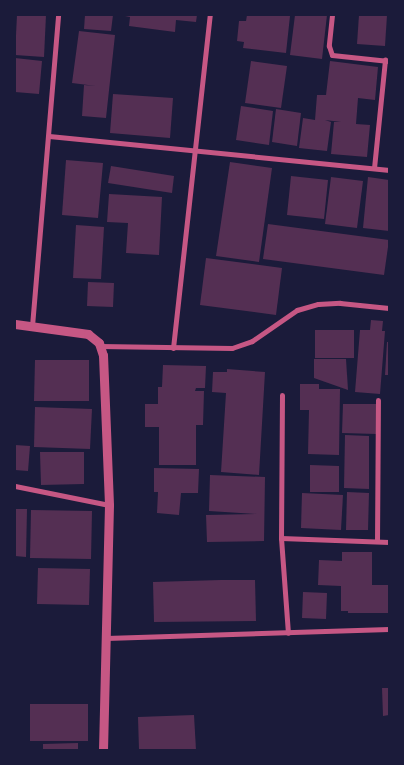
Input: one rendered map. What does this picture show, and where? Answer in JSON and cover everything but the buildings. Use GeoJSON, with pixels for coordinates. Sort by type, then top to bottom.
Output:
{"type":"FeatureCollection","features":[{"type":"Feature","properties":{"kind":"street"},"geometry":{"type":"LineString","coordinates":[[32,326],[58,15]]}},
{"type":"Feature","properties":{"kind":"street"},"geometry":{"type":"LineString","coordinates":[[173,348],[210,15]]}},
{"type":"Feature","properties":{"kind":"street"},"geometry":{"type":"LineString","coordinates":[[332,15],[329,46],[332,54],[387,60],[374,168]]}},
{"type":"Feature","properties":{"kind":"street"},"geometry":{"type":"LineString","coordinates":[[49,136],[389,170]]}},
{"type":"Feature","properties":{"kind":"street"},"geometry":{"type":"LineString","coordinates":[[100,346],[134,345],[173,348],[243,346],[297,310],[318,304],[340,303],[389,308]]}},
{"type":"Feature","properties":{"kind":"street"},"geometry":{"type":"LineString","coordinates":[[15,324],[88,334],[100,346],[103,355],[109,505],[103,750]]}},
{"type":"Feature","properties":{"kind":"street"},"geometry":{"type":"LineString","coordinates":[[282,395],[281,538],[288,632]]}},
{"type":"Feature","properties":{"kind":"street"},"geometry":{"type":"LineString","coordinates":[[377,542],[378,400]]}},
{"type":"Feature","properties":{"kind":"street"},"geometry":{"type":"LineString","coordinates":[[15,486],[109,505]]}},
{"type":"Feature","properties":{"kind":"street"},"geometry":{"type":"LineString","coordinates":[[281,538],[389,542]]}},
{"type":"Feature","properties":{"kind":"street"},"geometry":{"type":"LineString","coordinates":[[106,638],[389,629]]}}]}
